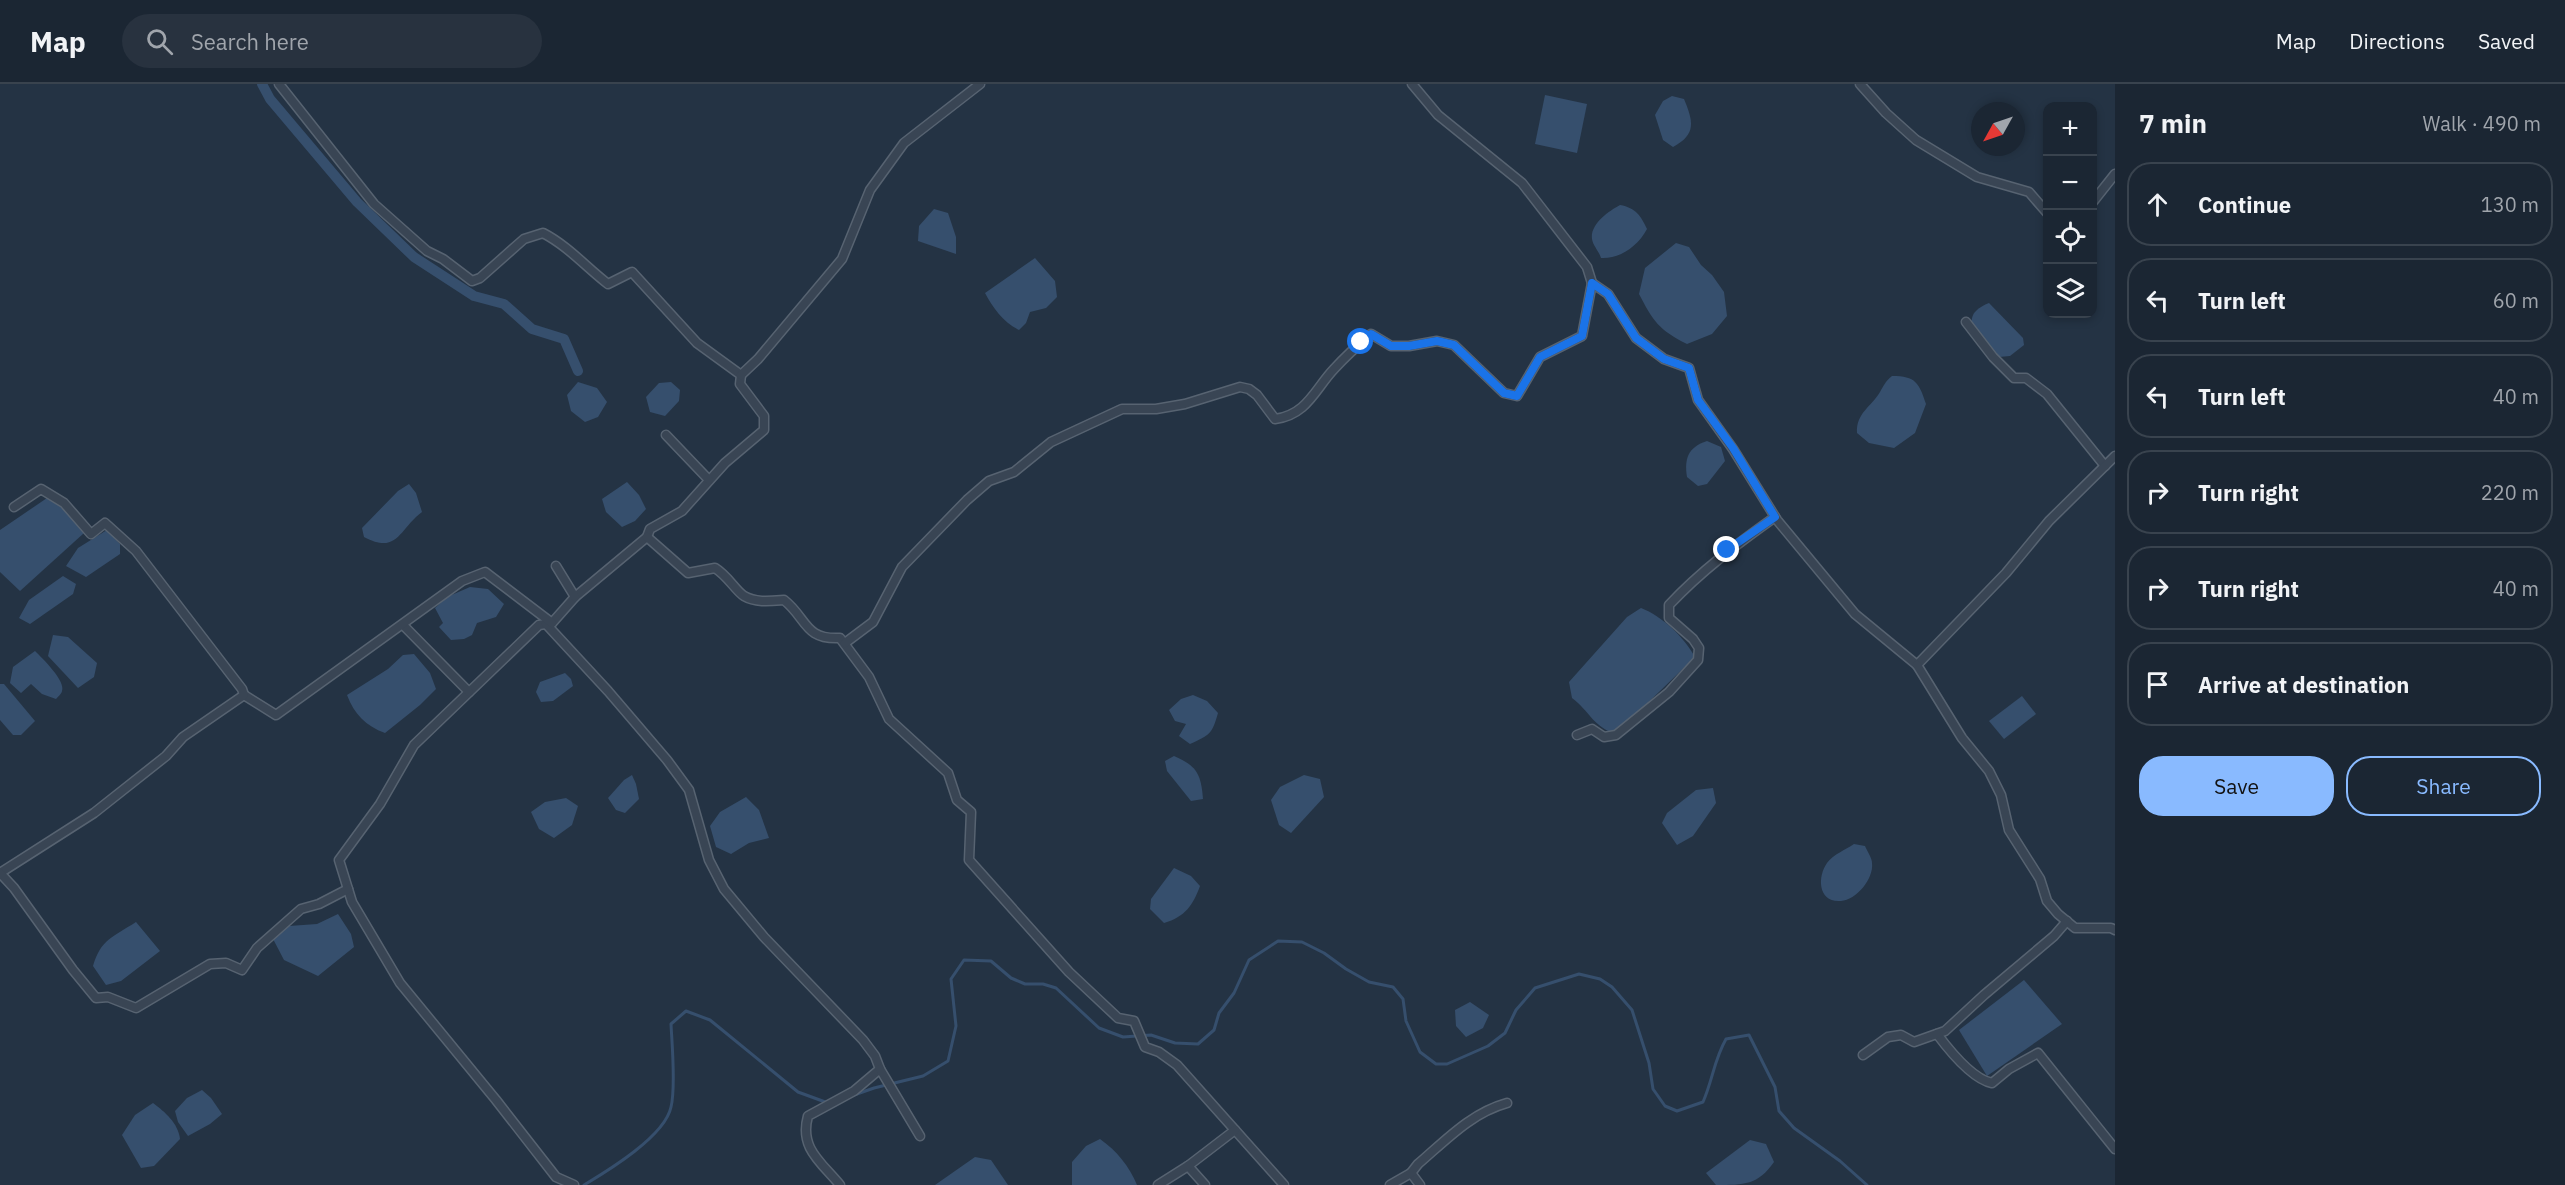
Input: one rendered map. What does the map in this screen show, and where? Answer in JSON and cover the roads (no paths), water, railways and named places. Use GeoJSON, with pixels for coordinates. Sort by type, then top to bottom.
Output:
{"type":"FeatureCollection","features":[{"type":"Feature","properties":{"kind":"street"},"geometry":{"type":"LineString","coordinates":[[279,84],[374,204],[427,251],[443,259],[472,281],[480,278],[524,239],[543,233],[561,242],[585,266],[608,284],[632,272],[697,343],[741,375]]}},
{"type":"Feature","properties":{"kind":"street"},"geometry":{"type":"LineString","coordinates":[[574,1185],[556,1177],[400,983],[352,902],[339,860],[380,804],[414,745],[539,625],[549,624],[575,597],[647,537],[650,529],[682,511],[709,480],[764,430],[764,416],[740,384],[741,375],[758,359],[842,259],[870,190],[904,143],[980,84]]}},
{"type":"Feature","properties":{"kind":"street"},"geometry":{"type":"LineString","coordinates":[[844,643],[873,622],[902,567],[988,481],[1014,472],[1051,442],[1122,409],[1156,409],[1185,404],[1240,387],[1250,389],[1257,395],[1274,418],[1287,417],[1306,403],[1320,389],[1332,371],[1371,334],[1391,346],[1409,346],[1437,341],[1454,345],[1504,393],[1517,396],[1540,357],[1582,336],[1592,283],[1587,267],[1522,183],[1438,115],[1412,84]]}},
{"type":"Feature","properties":{"kind":"street"},"geometry":{"type":"LineString","coordinates":[[1860,84],[1886,113],[1916,140],[1977,177],[2029,192],[2045,210]]}},
{"type":"Feature","properties":{"kind":"street"},"geometry":{"type":"LineString","coordinates":[[2097,197],[2115,174]]}},
{"type":"Feature","properties":{"kind":"street"},"geometry":{"type":"LineString","coordinates":[[1592,283],[1608,294],[1636,338],[1664,359],[1689,368],[1698,400],[1733,448],[1775,517],[1855,614],[1917,665],[1956,730],[1989,771],[2001,795],[2009,830],[2040,879],[2047,901],[2075,928],[2115,930]]}},
{"type":"Feature","properties":{"kind":"street"},"geometry":{"type":"LineString","coordinates":[[1966,322],[1993,357],[2014,378],[2026,378],[2046,394],[2105,466]]}},
{"type":"Feature","properties":{"kind":"street"},"geometry":{"type":"LineString","coordinates":[[666,435],[709,480]]}},
{"type":"Feature","properties":{"kind":"street"},"geometry":{"type":"LineString","coordinates":[[1917,665],[2006,573],[2049,521],[2115,456]]}},
{"type":"Feature","properties":{"kind":"street"},"geometry":{"type":"LineString","coordinates":[[14,507],[41,489],[64,503],[91,534],[105,523],[143,560],[242,689],[244,695],[276,715],[462,581],[485,572],[549,624],[667,760],[689,790],[709,860],[724,889],[764,937],[864,1040],[920,1136]]}},
{"type":"Feature","properties":{"kind":"street"},"geometry":{"type":"LineString","coordinates":[[1577,735],[1592,729],[1604,737],[1616,735],[1669,692],[1692,668],[1698,660],[1699,648],[1669,618],[1669,605],[1727,550],[1775,517]]}},
{"type":"Feature","properties":{"kind":"street"},"geometry":{"type":"LineString","coordinates":[[647,537],[688,573],[716,568],[727,575],[744,596],[762,601],[784,600],[796,609],[806,627],[825,639],[840,638],[869,677],[889,719],[948,773],[957,800],[971,812],[969,860],[1069,972],[1118,1018],[1134,1021],[1144,1047],[1159,1052],[1176,1065],[1284,1185]]}},
{"type":"Feature","properties":{"kind":"street"},"geometry":{"type":"LineString","coordinates":[[556,566],[575,597]]}},
{"type":"Feature","properties":{"kind":"street"},"geometry":{"type":"LineString","coordinates":[[403,625],[469,692]]}},
{"type":"Feature","properties":{"kind":"street"},"geometry":{"type":"LineString","coordinates":[[244,695],[183,737],[166,756],[94,813],[0,873],[96,998],[108,997],[136,1008],[210,964],[226,963],[242,970],[257,948],[301,909],[319,904],[348,889]]}},
{"type":"Feature","properties":{"kind":"street"},"geometry":{"type":"LineString","coordinates":[[1863,1055],[1888,1038],[1901,1035],[1914,1042],[1945,1031],[2054,936],[2067,921]]}},
{"type":"Feature","properties":{"kind":"street"},"geometry":{"type":"LineString","coordinates":[[1937,1034],[1983,1081],[1992,1083],[2009,1069],[2038,1053],[2115,1149]]}},
{"type":"Feature","properties":{"kind":"street"},"geometry":{"type":"LineString","coordinates":[[840,1185],[808,1146],[804,1130],[808,1116],[854,1091],[880,1069]]}},
{"type":"Feature","properties":{"kind":"street"},"geometry":{"type":"LineString","coordinates":[[1390,1185],[1411,1173],[1418,1164],[1474,1116],[1490,1107],[1507,1103]]}},
{"type":"Feature","properties":{"kind":"street"},"geometry":{"type":"LineString","coordinates":[[1158,1185],[1188,1166],[1235,1130]]}},
{"type":"Feature","properties":{"kind":"street"},"geometry":{"type":"LineString","coordinates":[[1188,1166],[1205,1185]]}},
{"type":"Feature","properties":{"kind":"street"},"geometry":{"type":"LineString","coordinates":[[1411,1173],[1420,1185]]}},
{"type":"Feature","properties":{"kind":"water"},"geometry":{"type":"Polygon","coordinates":[[[1545,95],[1587,104],[1577,153],[1535,144],[1545,95]]]}},
{"type":"Feature","properties":{"kind":"water"},"geometry":{"type":"Polygon","coordinates":[[[1672,96],[1684,99],[1691,120],[1686,137],[1673,147],[1663,140],[1655,115],[1663,101],[1672,96]]]}},
{"type":"Feature","properties":{"kind":"water"},"geometry":{"type":"Polygon","coordinates":[[[1620,205],[1637,213],[1647,229],[1634,246],[1622,254],[1601,258],[1593,242],[1592,233],[1597,223],[1606,214],[1620,205]]]}},
{"type":"Feature","properties":{"kind":"water"},"geometry":{"type":"Polygon","coordinates":[[[934,209],[948,213],[956,237],[956,254],[918,241],[919,226],[934,209]]]}},
{"type":"Feature","properties":{"kind":"water"},"geometry":{"type":"Polygon","coordinates":[[[1676,243],[1689,247],[1724,292],[1727,316],[1712,334],[1687,344],[1658,324],[1639,294],[1645,268],[1676,243]]]}},
{"type":"Feature","properties":{"kind":"water"},"geometry":{"type":"Polygon","coordinates":[[[1035,258],[1055,281],[1057,297],[1046,308],[1030,312],[1026,323],[1019,330],[999,314],[985,293],[1035,258]]]}},
{"type":"Feature","properties":{"kind":"water"},"geometry":{"type":"Polygon","coordinates":[[[1989,303],[2023,338],[2024,345],[2010,356],[1999,357],[1972,324],[1972,317],[1976,311],[1989,303]]]}},
{"type":"Feature","properties":{"kind":"water"},"geometry":{"type":"Polygon","coordinates":[[[1892,376],[1906,377],[1915,382],[1926,404],[1915,433],[1894,448],[1869,443],[1857,433],[1861,415],[1892,376]]]}},
{"type":"Feature","properties":{"kind":"water"},"geometry":{"type":"Polygon","coordinates":[[[578,382],[597,388],[607,402],[598,417],[585,422],[571,411],[567,395],[578,382]]]}},
{"type":"Feature","properties":{"kind":"water"},"geometry":{"type":"Polygon","coordinates":[[[671,382],[680,390],[679,401],[665,416],[650,412],[646,397],[659,383],[671,382]]]}},
{"type":"Feature","properties":{"kind":"water"},"geometry":{"type":"Polygon","coordinates":[[[1707,441],[1721,447],[1725,461],[1707,484],[1698,486],[1687,477],[1687,459],[1695,447],[1707,441]]]}},
{"type":"Feature","properties":{"kind":"water"},"geometry":{"type":"Polygon","coordinates":[[[627,482],[639,495],[646,509],[635,521],[622,527],[606,512],[602,499],[627,482]]]}},
{"type":"Feature","properties":{"kind":"water"},"geometry":{"type":"Polygon","coordinates":[[[409,484],[416,493],[422,512],[397,538],[391,541],[375,542],[364,537],[362,528],[398,491],[409,484]]]}},
{"type":"Feature","properties":{"kind":"water"},"geometry":{"type":"Polygon","coordinates":[[[47,498],[63,508],[84,533],[20,591],[0,572],[0,530],[47,498]]]}},
{"type":"Feature","properties":{"kind":"water"},"geometry":{"type":"Polygon","coordinates":[[[107,530],[120,544],[120,554],[86,577],[66,566],[78,548],[107,530]]]}},
{"type":"Feature","properties":{"kind":"water"},"geometry":{"type":"Polygon","coordinates":[[[63,576],[76,584],[73,594],[30,624],[19,618],[29,600],[63,576]]]}},
{"type":"Feature","properties":{"kind":"water"},"geometry":{"type":"Polygon","coordinates":[[[470,587],[488,589],[504,604],[496,617],[477,623],[472,635],[464,639],[451,640],[439,627],[443,623],[435,608],[447,597],[470,587]]]}},
{"type":"Feature","properties":{"kind":"water"},"geometry":{"type":"Polygon","coordinates":[[[1641,608],[1657,616],[1672,628],[1695,657],[1626,724],[1612,733],[1599,725],[1572,698],[1569,682],[1627,617],[1641,608]]]}},
{"type":"Feature","properties":{"kind":"water"},"geometry":{"type":"Polygon","coordinates":[[[53,635],[68,637],[97,663],[94,677],[78,688],[48,656],[53,635]]]}},
{"type":"Feature","properties":{"kind":"water"},"geometry":{"type":"Polygon","coordinates":[[[35,651],[53,670],[60,682],[62,692],[56,699],[42,694],[31,684],[21,693],[10,683],[13,667],[35,651]]]}},
{"type":"Feature","properties":{"kind":"water"},"geometry":{"type":"Polygon","coordinates":[[[414,654],[430,673],[436,689],[385,733],[372,727],[353,708],[347,695],[388,669],[403,655],[414,654]]]}},
{"type":"Feature","properties":{"kind":"water"},"geometry":{"type":"Polygon","coordinates":[[[565,673],[571,679],[573,686],[553,701],[541,702],[536,692],[540,682],[565,673]]]}},
{"type":"Feature","properties":{"kind":"water"},"geometry":{"type":"Polygon","coordinates":[[[0,684],[4,684],[35,721],[21,735],[13,735],[0,720],[0,684]]]}},
{"type":"Feature","properties":{"kind":"water"},"geometry":{"type":"Polygon","coordinates":[[[1193,695],[1207,701],[1218,713],[1209,733],[1190,744],[1179,736],[1186,724],[1175,721],[1169,710],[1181,699],[1193,695]]]}},
{"type":"Feature","properties":{"kind":"water"},"geometry":{"type":"Polygon","coordinates":[[[2022,696],[2036,714],[2004,739],[1989,721],[2022,696]]]}},
{"type":"Feature","properties":{"kind":"water"},"geometry":{"type":"Polygon","coordinates":[[[1174,756],[1193,767],[1201,783],[1203,799],[1191,801],[1167,771],[1165,761],[1174,756]]]}},
{"type":"Feature","properties":{"kind":"water"},"geometry":{"type":"Polygon","coordinates":[[[632,775],[639,799],[625,813],[616,810],[608,798],[624,780],[632,775]]]}},
{"type":"Feature","properties":{"kind":"water"},"geometry":{"type":"Polygon","coordinates":[[[1304,775],[1320,779],[1324,797],[1291,833],[1279,825],[1271,800],[1280,787],[1304,775]]]}},
{"type":"Feature","properties":{"kind":"water"},"geometry":{"type":"Polygon","coordinates":[[[1713,788],[1716,803],[1693,836],[1677,845],[1662,823],[1667,813],[1696,790],[1713,788]]]}},
{"type":"Feature","properties":{"kind":"water"},"geometry":{"type":"Polygon","coordinates":[[[746,797],[759,810],[769,838],[749,843],[731,854],[716,847],[710,826],[720,812],[746,797]]]}},
{"type":"Feature","properties":{"kind":"water"},"geometry":{"type":"Polygon","coordinates":[[[566,798],[578,806],[572,825],[554,838],[539,829],[531,812],[545,802],[566,798]]]}},
{"type":"Feature","properties":{"kind":"water"},"geometry":{"type":"Polygon","coordinates":[[[1854,844],[1865,846],[1872,861],[1870,876],[1858,893],[1847,900],[1833,901],[1824,894],[1822,888],[1824,869],[1833,857],[1854,844]]]}},
{"type":"Feature","properties":{"kind":"water"},"geometry":{"type":"Polygon","coordinates":[[[1174,868],[1191,876],[1200,886],[1183,914],[1164,923],[1150,909],[1151,899],[1174,868]]]}},
{"type":"Feature","properties":{"kind":"water"},"geometry":{"type":"Polygon","coordinates":[[[338,914],[351,934],[354,947],[318,976],[284,960],[272,937],[289,926],[317,924],[338,914]]]}},
{"type":"Feature","properties":{"kind":"water"},"geometry":{"type":"Polygon","coordinates":[[[136,922],[160,951],[121,981],[106,985],[93,966],[96,957],[104,944],[114,935],[136,922]]]}},
{"type":"Feature","properties":{"kind":"water"},"geometry":{"type":"Polygon","coordinates":[[[2024,980],[2062,1024],[1987,1076],[1959,1030],[2024,980]]]}},
{"type":"Feature","properties":{"kind":"water"},"geometry":{"type":"Polygon","coordinates":[[[1470,1002],[1489,1015],[1483,1028],[1466,1037],[1456,1026],[1455,1010],[1470,1002]]]}},
{"type":"Feature","properties":{"kind":"water"},"geometry":{"type":"Polygon","coordinates":[[[202,1090],[222,1114],[210,1124],[188,1136],[178,1122],[175,1111],[187,1098],[202,1090]]]}},
{"type":"Feature","properties":{"kind":"water"},"geometry":{"type":"Polygon","coordinates":[[[153,1103],[174,1123],[180,1139],[154,1166],[141,1168],[122,1135],[135,1115],[153,1103]]]}},
{"type":"Feature","properties":{"kind":"water"},"geometry":{"type":"Polygon","coordinates":[[[1100,1139],[1122,1159],[1137,1185],[1072,1185],[1072,1162],[1086,1146],[1100,1139]]]}},
{"type":"Feature","properties":{"kind":"water"},"geometry":{"type":"Polygon","coordinates":[[[1750,1140],[1766,1144],[1774,1162],[1768,1170],[1750,1182],[1716,1185],[1706,1173],[1750,1140]]]}},
{"type":"Feature","properties":{"kind":"water"},"geometry":{"type":"Polygon","coordinates":[[[975,1157],[991,1160],[1008,1185],[935,1185],[975,1157]]]}},
{"type":"Feature","properties":{"kind":"waterway"},"geometry":{"type":"LineString","coordinates":[[262,84],[270,99],[357,202],[414,257],[474,296],[504,304],[532,329],[564,339],[578,371]]}},
{"type":"Feature","properties":{"kind":"waterway"},"geometry":{"type":"LineString","coordinates":[[854,1095],[923,1076],[948,1061],[956,1026],[951,979],[964,960],[991,961],[1011,978],[1025,984],[1043,984],[1056,988],[1099,1028],[1123,1037],[1151,1035],[1175,1043],[1198,1044],[1214,1030],[1219,1013],[1234,993],[1249,960],[1278,941],[1302,942],[1324,953],[1369,982],[1393,987],[1403,999],[1406,1021],[1420,1052],[1436,1064],[1447,1064],[1488,1046],[1505,1033],[1516,1010],[1535,988],[1579,974],[1600,979],[1612,987],[1632,1010],[1649,1063],[1653,1089],[1665,1106],[1677,1111],[1703,1102],[1726,1039],[1749,1035],[1775,1087],[1779,1111],[1794,1128],[1840,1161],[1867,1185]]}},
{"type":"Feature","properties":{"kind":"waterway"},"geometry":{"type":"LineString","coordinates":[[584,1185],[635,1151],[667,1118],[673,1089],[671,1024],[686,1011],[710,1020],[798,1092],[828,1103]]}}]}
